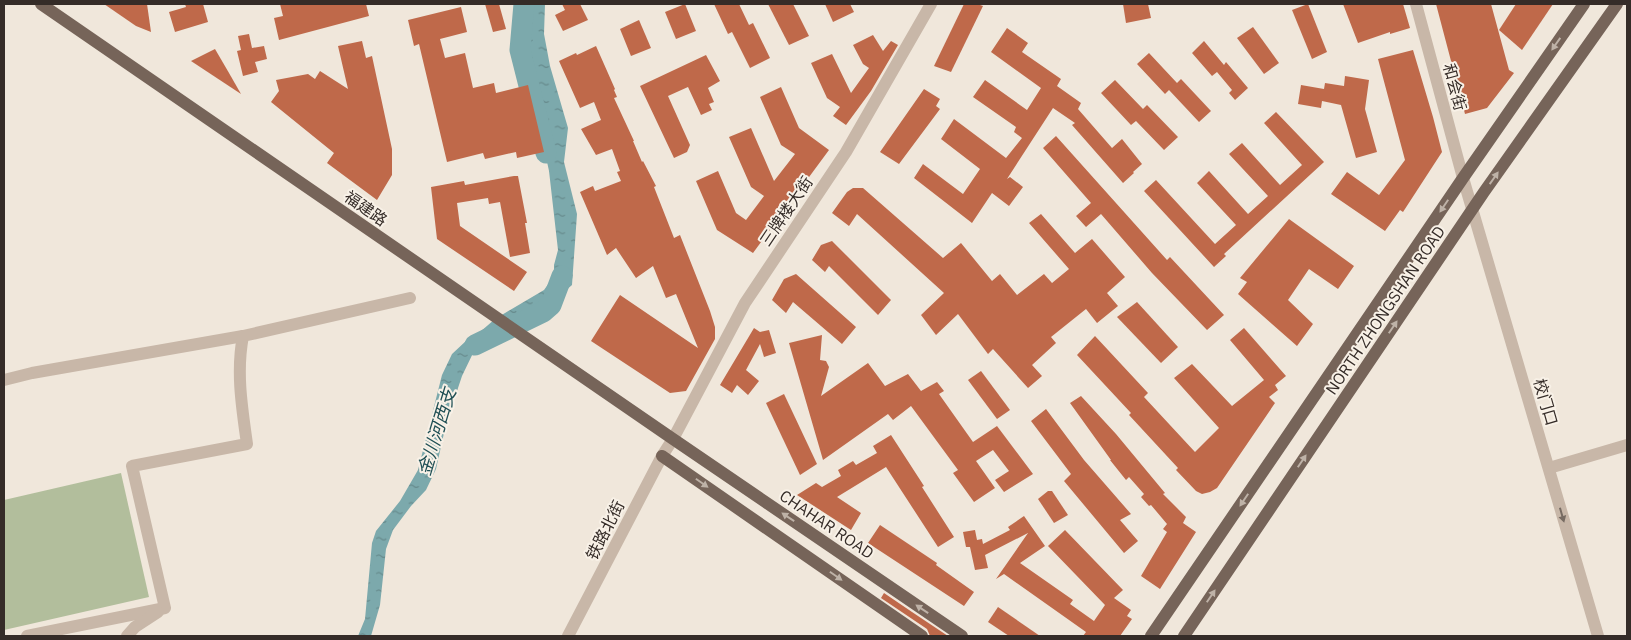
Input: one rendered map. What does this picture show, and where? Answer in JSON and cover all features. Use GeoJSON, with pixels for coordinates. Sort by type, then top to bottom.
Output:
{"type":"FeatureCollection","features":[{"type":"Feature","properties":{"kind":"main road","name":"福建路"},"geometry":{"type":"LineString","coordinates":[[41,4],[673,439]]}},
{"type":"Feature","properties":{"kind":"main road","name":"NORTH ZHONGSHAN ROAD"},"geometry":{"type":"LineString","coordinates":[[1151,636],[1584,4]]}},
{"type":"Feature","properties":{"kind":"main road","name":"NORTH ZHONGSHAN ROAD"},"geometry":{"type":"LineString","coordinates":[[1184,636],[1473,208],[1617,4]]}},
{"type":"Feature","properties":{"kind":"main road","name":"CHAHAR ROAD"},"geometry":{"type":"LineString","coordinates":[[673,439],[962,636]]}},
{"type":"Feature","properties":{"kind":"main road"},"geometry":{"type":"LineString","coordinates":[[662,456],[922,636]]}},
{"type":"Feature","properties":{"kind":"street","name":"三牌楼大街"},"geometry":{"type":"LineString","coordinates":[[673,439],[745,303],[846,152],[931,4]]}},
{"type":"Feature","properties":{"kind":"street","name":"和会街"},"geometry":{"type":"LineString","coordinates":[[1416,4],[1463,178]]}},
{"type":"Feature","properties":{"kind":"street","name":"校门口"},"geometry":{"type":"LineString","coordinates":[[1463,178],[1598,636]]}},
{"type":"Feature","properties":{"kind":"street"},"geometry":{"type":"LineString","coordinates":[[4,380],[32,373],[242,336],[410,298]]}},
{"type":"Feature","properties":{"kind":"street"},"geometry":{"type":"LineString","coordinates":[[165,608],[132,466],[247,444],[241,398],[240,353],[242,336]]}},
{"type":"Feature","properties":{"kind":"street","name":"铁路北街"},"geometry":{"type":"LineString","coordinates":[[568,636],[662,456],[673,439]]}},
{"type":"Feature","properties":{"kind":"street"},"geometry":{"type":"LineString","coordinates":[[1549,468],[1627,445]]}},
{"type":"Feature","properties":{"kind":"street"},"geometry":{"type":"LineString","coordinates":[[27,636],[165,608]]}},
{"type":"Feature","properties":{"kind":"street"},"geometry":{"type":"LineString","coordinates":[[127,636],[135,627],[165,608]]}},
{"type":"Feature","properties":{"kind":"green space"},"geometry":{"type":"Polygon","coordinates":[[[121,473],[149,597],[4,630],[4,500],[121,473]]]}},
{"type":"Feature","properties":{"kind":"water"},"geometry":{"type":"Polygon","coordinates":[[[517,4],[545,4],[544,34],[550,66],[568,128],[564,162],[577,214],[572,285],[540,313],[507,327],[488,343],[475,349],[462,376],[446,424],[436,469],[426,490],[393,530],[386,549],[380,605],[371,636],[358,636],[365,619],[372,543],[376,531],[400,501],[418,470],[442,375],[452,354],[495,319],[544,290],[554,276],[554,265],[558,250],[549,171],[519,43],[517,4]]]}},
{"type":"Feature","properties":{"kind":"building"},"geometry":{"type":"Polygon","coordinates":[[[104,4],[147,4],[151,32],[136,26],[104,4]]]}},
{"type":"Feature","properties":{"kind":"building"},"geometry":{"type":"Polygon","coordinates":[[[185,4],[203,4],[208,22],[175,32],[169,12],[186,7],[185,4]]]}},
{"type":"Feature","properties":{"kind":"building"},"geometry":{"type":"Polygon","coordinates":[[[280,4],[366,4],[369,16],[279,40],[274,18],[283,16],[280,4]]]}},
{"type":"Feature","properties":{"kind":"building"},"geometry":{"type":"Polygon","coordinates":[[[485,4],[499,4],[506,29],[493,32],[485,4]]]}},
{"type":"Feature","properties":{"kind":"building"},"geometry":{"type":"Polygon","coordinates":[[[562,4],[580,4],[588,20],[563,31],[555,15],[565,10],[562,4]]]}},
{"type":"Feature","properties":{"kind":"building"},"geometry":{"type":"Polygon","coordinates":[[[685,4],[696,31],[676,39],[665,12],[685,4]]]}},
{"type":"Feature","properties":{"kind":"building"},"geometry":{"type":"Polygon","coordinates":[[[714,4],[739,4],[749,25],[753,23],[770,58],[750,68],[732,32],[728,34],[714,4]]]}},
{"type":"Feature","properties":{"kind":"building"},"geometry":{"type":"Polygon","coordinates":[[[768,4],[793,4],[809,36],[789,45],[768,4]]]}},
{"type":"Feature","properties":{"kind":"building"},"geometry":{"type":"Polygon","coordinates":[[[825,4],[850,4],[854,12],[833,22],[825,4]]]}},
{"type":"Feature","properties":{"kind":"building"},"geometry":{"type":"Polygon","coordinates":[[[964,4],[983,6],[951,72],[934,66],[964,4]]]}},
{"type":"Feature","properties":{"kind":"building"},"geometry":{"type":"Polygon","coordinates":[[[1123,4],[1148,4],[1151,18],[1126,23],[1123,4]]]}},
{"type":"Feature","properties":{"kind":"building"},"geometry":{"type":"Polygon","coordinates":[[[1308,4],[1327,52],[1312,59],[1292,10],[1308,4]]]}},
{"type":"Feature","properties":{"kind":"building"},"geometry":{"type":"Polygon","coordinates":[[[1343,4],[1403,4],[1410,28],[1390,34],[1390,32],[1358,43],[1343,4]]]}},
{"type":"Feature","properties":{"kind":"building"},"geometry":{"type":"Polygon","coordinates":[[[1436,4],[1491,4],[1509,70],[1514,73],[1487,108],[1465,114],[1436,4]]]}},
{"type":"Feature","properties":{"kind":"building"},"geometry":{"type":"Polygon","coordinates":[[[1516,4],[1553,4],[1522,50],[1499,30],[1516,4]]]}},
{"type":"Feature","properties":{"kind":"building"},"geometry":{"type":"Polygon","coordinates":[[[461,7],[467,32],[440,39],[445,58],[465,53],[473,88],[494,83],[496,93],[528,85],[544,152],[517,158],[516,152],[485,159],[483,153],[447,162],[419,44],[414,46],[408,20],[461,7]]]}},
{"type":"Feature","properties":{"kind":"building"},"geometry":{"type":"Polygon","coordinates":[[[639,20],[651,48],[631,56],[620,29],[639,20]]]}},
{"type":"Feature","properties":{"kind":"building"},"geometry":{"type":"Polygon","coordinates":[[[1253,27],[1279,63],[1264,74],[1237,38],[1253,27]]]}},
{"type":"Feature","properties":{"kind":"building"},"geometry":{"type":"Polygon","coordinates":[[[1007,28],[1028,43],[1022,52],[1061,79],[1057,86],[1081,103],[1078,109],[1112,148],[1122,139],[1142,164],[1123,183],[1072,125],[1075,123],[1053,108],[1007,179],[1010,177],[1023,187],[1009,206],[992,193],[972,223],[914,178],[923,164],[963,194],[980,169],[941,139],[954,119],[1006,158],[1022,138],[1014,132],[1016,127],[973,97],[985,80],[1027,110],[1041,88],[991,52],[1007,28]]]}},
{"type":"Feature","properties":{"kind":"building"},"geometry":{"type":"Polygon","coordinates":[[[249,34],[252,48],[264,46],[267,59],[255,62],[258,72],[243,76],[237,51],[241,50],[238,36],[249,34]]]}},
{"type":"Feature","properties":{"kind":"building"},"geometry":{"type":"Polygon","coordinates":[[[873,35],[883,51],[891,41],[898,45],[871,91],[846,125],[833,116],[840,107],[827,98],[811,63],[832,54],[851,93],[869,68],[863,64],[853,45],[873,35]]]}},
{"type":"Feature","properties":{"kind":"building"},"geometry":{"type":"Polygon","coordinates":[[[362,41],[366,58],[372,56],[392,149],[392,175],[377,200],[327,163],[334,153],[271,102],[279,91],[276,80],[308,74],[315,79],[320,71],[348,89],[338,46],[362,41]]]}},
{"type":"Feature","properties":{"kind":"building"},"geometry":{"type":"Polygon","coordinates":[[[1204,41],[1224,65],[1226,62],[1248,88],[1235,100],[1229,93],[1232,90],[1217,72],[1212,76],[1192,53],[1204,41]]]}},
{"type":"Feature","properties":{"kind":"building"},"geometry":{"type":"Polygon","coordinates":[[[596,46],[615,89],[617,97],[614,98],[642,162],[656,186],[654,187],[674,238],[680,235],[715,327],[715,339],[686,391],[670,393],[591,341],[620,295],[698,348],[676,294],[666,298],[653,266],[636,278],[616,248],[607,255],[580,192],[593,186],[595,191],[621,181],[617,172],[620,171],[612,149],[596,155],[581,129],[601,120],[594,102],[580,108],[559,61],[596,46]]]}},
{"type":"Feature","properties":{"kind":"building"},"geometry":{"type":"Polygon","coordinates":[[[215,49],[229,73],[241,94],[191,61],[215,49]]]}},
{"type":"Feature","properties":{"kind":"building"},"geometry":{"type":"Polygon","coordinates":[[[1413,50],[1442,152],[1403,212],[1400,210],[1385,231],[1331,194],[1347,172],[1379,195],[1405,160],[1378,59],[1413,50]]]}},
{"type":"Feature","properties":{"kind":"building"},"geometry":{"type":"Polygon","coordinates":[[[1149,53],[1177,83],[1181,79],[1211,111],[1199,122],[1169,90],[1165,94],[1137,64],[1149,53]]]}},
{"type":"Feature","properties":{"kind":"building"},"geometry":{"type":"Polygon","coordinates":[[[706,55],[720,81],[708,88],[714,102],[709,104],[712,110],[701,115],[688,87],[668,96],[690,145],[687,152],[674,158],[640,86],[706,55]]]}},
{"type":"Feature","properties":{"kind":"building"},"geometry":{"type":"Polygon","coordinates":[[[1345,76],[1369,80],[1365,109],[1377,152],[1356,158],[1341,105],[1322,101],[1321,108],[1298,104],[1301,85],[1324,89],[1325,83],[1344,86],[1345,76]]]}},
{"type":"Feature","properties":{"kind":"building"},"geometry":{"type":"Polygon","coordinates":[[[1115,80],[1143,109],[1147,105],[1178,137],[1164,150],[1136,121],[1131,125],[1101,93],[1115,80]]]}},
{"type":"Feature","properties":{"kind":"building"},"geometry":{"type":"Polygon","coordinates":[[[781,87],[799,128],[829,150],[753,253],[717,230],[696,181],[718,171],[736,213],[746,220],[764,196],[751,187],[729,137],[751,128],[774,181],[795,154],[781,145],[760,97],[781,87]]]}},
{"type":"Feature","properties":{"kind":"building"},"geometry":{"type":"Polygon","coordinates":[[[924,89],[940,99],[936,106],[940,109],[899,164],[880,152],[924,89]]]}},
{"type":"Feature","properties":{"kind":"building"},"geometry":{"type":"Polygon","coordinates":[[[1276,112],[1324,162],[1224,254],[1226,256],[1214,267],[1144,191],[1156,180],[1215,244],[1236,225],[1197,183],[1209,171],[1248,214],[1268,196],[1229,154],[1242,143],[1280,185],[1302,165],[1264,123],[1276,112]]]}},
{"type":"Feature","properties":{"kind":"building"},"geometry":{"type":"Polygon","coordinates":[[[1056,136],[1167,260],[1170,257],[1224,315],[1207,330],[1152,273],[1101,214],[1086,227],[1076,216],[1091,203],[1043,148],[1056,136]]]}},
{"type":"Feature","properties":{"kind":"building"},"geometry":{"type":"Polygon","coordinates":[[[518,176],[527,223],[525,223],[530,253],[510,257],[500,202],[489,204],[488,198],[457,203],[460,226],[527,272],[514,291],[437,239],[431,187],[464,181],[465,185],[518,176]]]}},
{"type":"Feature","properties":{"kind":"building"},"geometry":{"type":"Polygon","coordinates":[[[853,188],[863,188],[943,258],[961,243],[992,281],[1000,274],[1017,295],[1044,274],[1052,283],[1069,269],[1029,223],[1041,214],[1075,253],[1092,239],[1125,277],[1107,293],[1118,306],[1097,323],[1086,309],[1051,337],[1056,343],[1032,365],[1042,376],[1028,388],[993,349],[988,354],[958,314],[936,335],[921,315],[944,293],[857,214],[849,226],[832,213],[847,192],[853,188]]]}},
{"type":"Feature","properties":{"kind":"building"},"geometry":{"type":"Polygon","coordinates":[[[1289,219],[1354,266],[1338,289],[1309,269],[1288,300],[1313,324],[1297,346],[1238,294],[1247,282],[1240,278],[1289,219]]]}},
{"type":"Feature","properties":{"kind":"building"},"geometry":{"type":"Polygon","coordinates":[[[832,241],[891,300],[878,315],[829,266],[825,272],[812,260],[821,245],[832,241]]]}},
{"type":"Feature","properties":{"kind":"building"},"geometry":{"type":"Polygon","coordinates":[[[796,274],[856,327],[842,344],[793,302],[786,313],[772,300],[784,279],[796,274]]]}},
{"type":"Feature","properties":{"kind":"building"},"geometry":{"type":"Polygon","coordinates":[[[1137,302],[1178,347],[1161,363],[1117,317],[1137,302]]]}},
{"type":"Feature","properties":{"kind":"building"},"geometry":{"type":"Polygon","coordinates":[[[754,328],[760,332],[769,330],[776,353],[764,357],[760,344],[746,370],[759,381],[748,395],[737,385],[732,393],[720,385],[754,328]]]}},
{"type":"Feature","properties":{"kind":"building"},"geometry":{"type":"Polygon","coordinates":[[[1244,328],[1286,376],[1275,385],[1278,390],[1269,397],[1275,403],[1217,488],[1202,494],[1196,491],[1176,470],[1178,468],[1129,415],[1131,413],[1077,355],[1095,336],[1148,393],[1144,397],[1195,452],[1219,428],[1174,378],[1192,364],[1232,406],[1264,380],[1230,340],[1244,328]]]}},
{"type":"Feature","properties":{"kind":"building"},"geometry":{"type":"Polygon","coordinates":[[[822,335],[820,360],[826,361],[829,367],[821,396],[868,363],[885,386],[908,374],[921,391],[937,382],[944,391],[939,394],[973,442],[997,426],[1033,474],[1004,492],[995,480],[1009,471],[993,450],[976,461],[995,488],[974,502],[953,473],[958,470],[911,406],[893,420],[888,414],[823,460],[789,343],[822,335]]]}},
{"type":"Feature","properties":{"kind":"building"},"geometry":{"type":"Polygon","coordinates":[[[981,371],[1010,410],[997,419],[968,380],[981,371]]]}},
{"type":"Feature","properties":{"kind":"building"},"geometry":{"type":"Polygon","coordinates":[[[784,394],[817,464],[800,475],[766,403],[784,394]]]}},
{"type":"Feature","properties":{"kind":"building"},"geometry":{"type":"Polygon","coordinates":[[[1081,396],[1116,434],[1165,493],[1163,494],[1186,517],[1183,523],[1196,532],[1160,589],[1141,576],[1167,532],[1163,529],[1167,524],[1151,505],[1149,506],[1141,497],[1144,494],[1129,477],[1126,480],[1070,403],[1081,396]]]}},
{"type":"Feature","properties":{"kind":"building"},"geometry":{"type":"Polygon","coordinates":[[[1046,409],[1084,460],[1131,514],[1120,520],[1138,541],[1124,553],[1064,481],[1071,474],[1031,421],[1046,409]]]}},
{"type":"Feature","properties":{"kind":"building"},"geometry":{"type":"Polygon","coordinates":[[[891,435],[954,537],[938,547],[886,467],[837,497],[861,513],[851,530],[797,495],[816,483],[822,487],[841,476],[838,470],[853,461],[856,465],[877,453],[873,446],[891,435]]]}},
{"type":"Feature","properties":{"kind":"building"},"geometry":{"type":"Polygon","coordinates":[[[1048,491],[1052,491],[1068,515],[1054,523],[1038,499],[1048,491]]]}},
{"type":"Feature","properties":{"kind":"building"},"geometry":{"type":"Polygon","coordinates":[[[1024,516],[1045,546],[1020,563],[1073,600],[1070,604],[1094,621],[1105,605],[1048,546],[1065,530],[1123,590],[1114,598],[1131,610],[1127,616],[1132,619],[1120,636],[1083,636],[1086,632],[1004,574],[996,579],[1028,533],[985,555],[988,568],[975,570],[970,547],[966,547],[963,532],[975,530],[977,540],[982,539],[983,544],[1010,530],[1008,527],[1024,516]]]}},
{"type":"Feature","properties":{"kind":"building"},"geometry":{"type":"Polygon","coordinates":[[[880,525],[937,563],[936,565],[974,592],[964,606],[868,543],[880,525]]]}},
{"type":"Feature","properties":{"kind":"building"},"geometry":{"type":"Polygon","coordinates":[[[884,593],[948,636],[930,636],[927,629],[881,598],[884,593]]]}},
{"type":"Feature","properties":{"kind":"building"},"geometry":{"type":"Polygon","coordinates":[[[998,607],[1040,636],[1009,636],[988,622],[998,607]]]}},
{"type":"Feature","properties":{"kind":"waterway","name":"金川河西支"},"geometry":{"type":"LineString","coordinates":[[524,4],[520,50],[546,153]]}},
{"type":"Feature","properties":{"kind":"waterway","name":"金川河西支"},"geometry":{"type":"LineString","coordinates":[[475,345],[543,312],[551,305],[562,276]]}}]}
